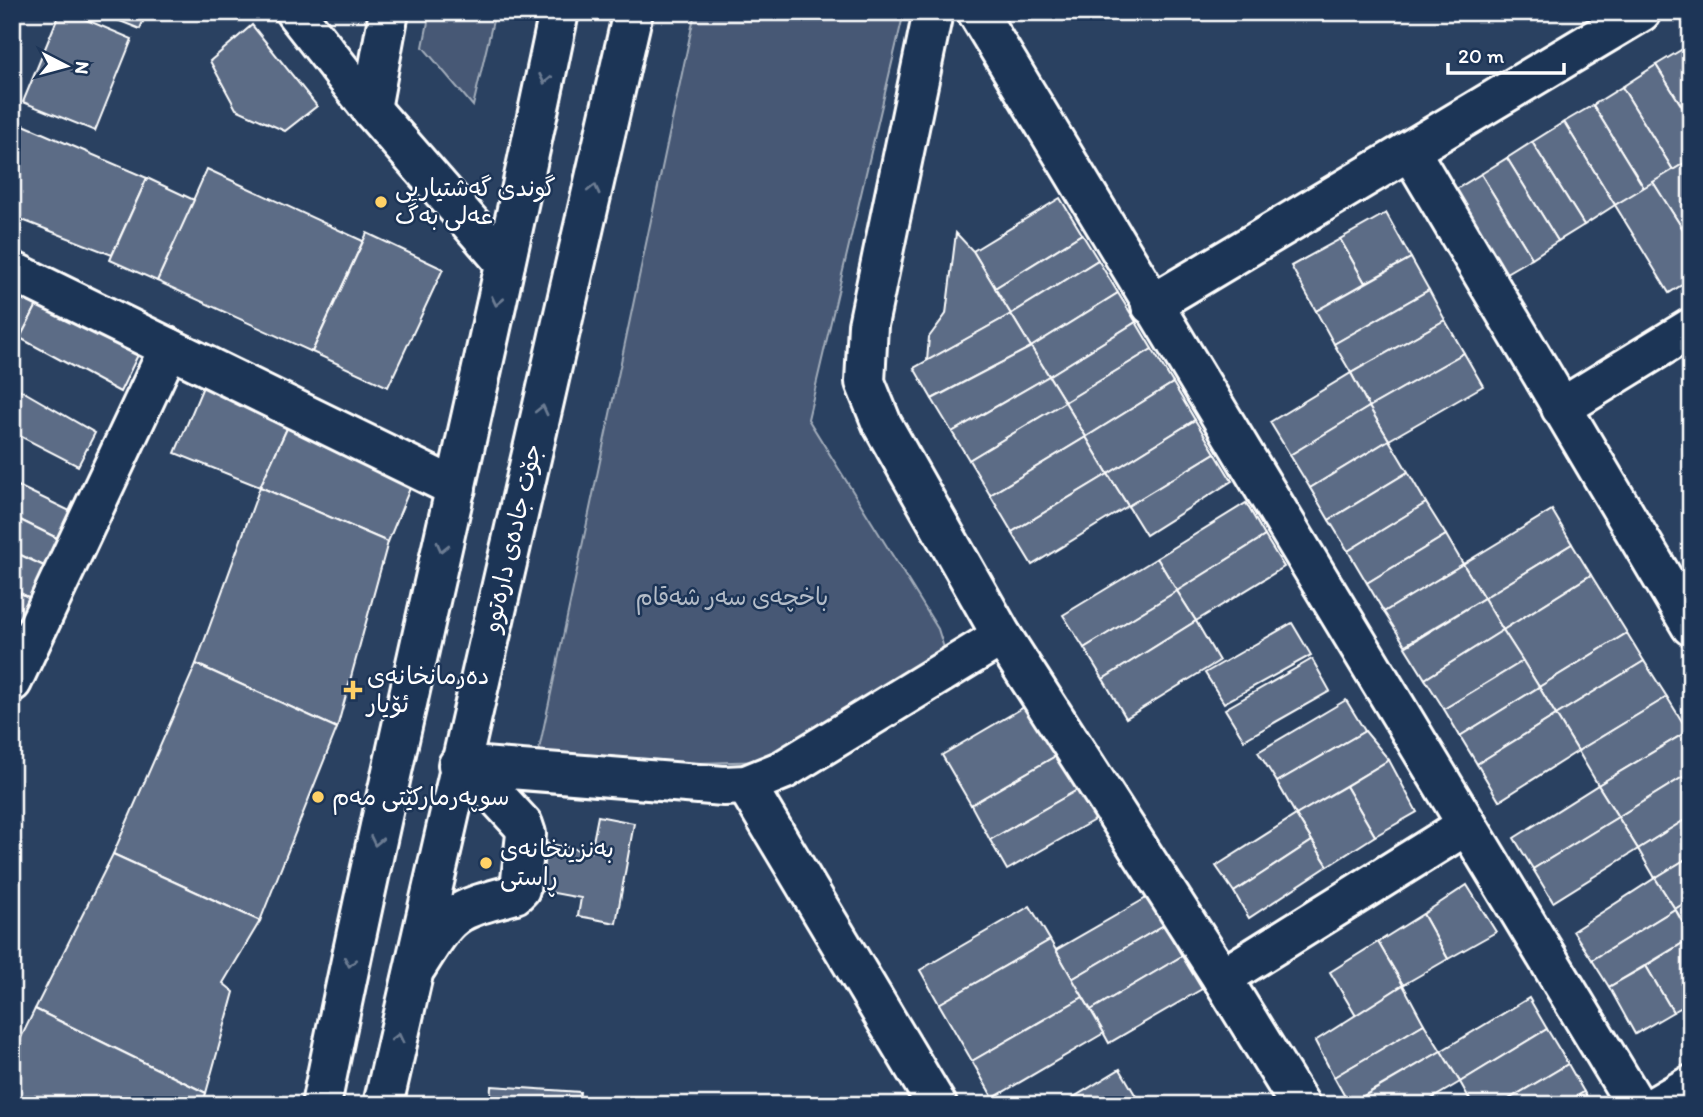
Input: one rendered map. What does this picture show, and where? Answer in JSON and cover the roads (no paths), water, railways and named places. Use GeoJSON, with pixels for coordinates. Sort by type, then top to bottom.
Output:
{"type":"FeatureCollection","features":[{"type":"Feature","properties":{"kind":"street"},"geometry":{"type":"LineString","coordinates":[[295,12],[370,109],[505,263]]}},
{"type":"Feature","properties":{"kind":"street"},"geometry":{"type":"LineString","coordinates":[[370,109],[388,12]]}},
{"type":"Feature","properties":{"kind":"street"},"geometry":{"type":"LineString","coordinates":[[321,1105],[419,641],[456,488],[559,12]]}},
{"type":"Feature","properties":{"kind":"street","name":"جۆت جادەی دارەتوو"},"geometry":{"type":"LineString","coordinates":[[383,1105],[412,974],[469,766],[633,12]]}},
{"type":"Feature","properties":{"kind":"street"},"geometry":{"type":"LineString","coordinates":[[933,12],[868,325],[865,382],[883,424],[1002,636],[1222,978],[1300,1105]]}},
{"type":"Feature","properties":{"kind":"street"},"geometry":{"type":"LineString","coordinates":[[977,12],[1151,305],[1636,1105]]}},
{"type":"Feature","properties":{"kind":"street"},"geometry":{"type":"LineString","coordinates":[[1151,305],[1641,12]]}},
{"type":"Feature","properties":{"kind":"street"},"geometry":{"type":"LineString","coordinates":[[1410,151],[1691,626]]}},
{"type":"Feature","properties":{"kind":"street"},"geometry":{"type":"LineString","coordinates":[[12,271],[456,488]]}},
{"type":"Feature","properties":{"kind":"street"},"geometry":{"type":"LineString","coordinates":[[1561,408],[1691,328]]}},
{"type":"Feature","properties":{"kind":"street"},"geometry":{"type":"LineString","coordinates":[[12,682],[169,348]]}},
{"type":"Feature","properties":{"kind":"street"},"geometry":{"type":"LineString","coordinates":[[469,766],[724,786],[746,785],[783,771],[1002,636]]}},
{"type":"Feature","properties":{"kind":"street"},"geometry":{"type":"LineString","coordinates":[[412,974],[444,922],[459,911],[516,894],[520,889],[526,834],[523,825],[469,766]]}},
{"type":"Feature","properties":{"kind":"street"},"geometry":{"type":"LineString","coordinates":[[746,785],[937,1105]]}},
{"type":"Feature","properties":{"kind":"street"},"geometry":{"type":"LineString","coordinates":[[1222,978],[1467,825]]}},
{"type":"Feature","properties":{"kind":"street"},"geometry":{"type":"LineString","coordinates":[[1657,1105],[1691,1085]]}},
{"type":"Feature","properties":{"kind":"place","name":"گوندی گەشتیاریی عەلی بەگ"},"geometry":{"type":"Point","coordinates":[381,202]}},
{"type":"Feature","properties":{"kind":"place","name":"دەرمانخانەی ئۆیار"},"geometry":{"type":"Point","coordinates":[353,690]}},
{"type":"Feature","properties":{"kind":"place","name":"سوپەرمارکێتی مەم"},"geometry":{"type":"Point","coordinates":[318,797]}},
{"type":"Feature","properties":{"kind":"place","name":"بەنزینخانەی ڕاستی"},"geometry":{"type":"Point","coordinates":[486,863]}},
{"type":"Feature","properties":{"kind":"park label","name":"باخچەی سەر شەقام"},"geometry":{"type":"Point","coordinates":[732,597]}}]}
